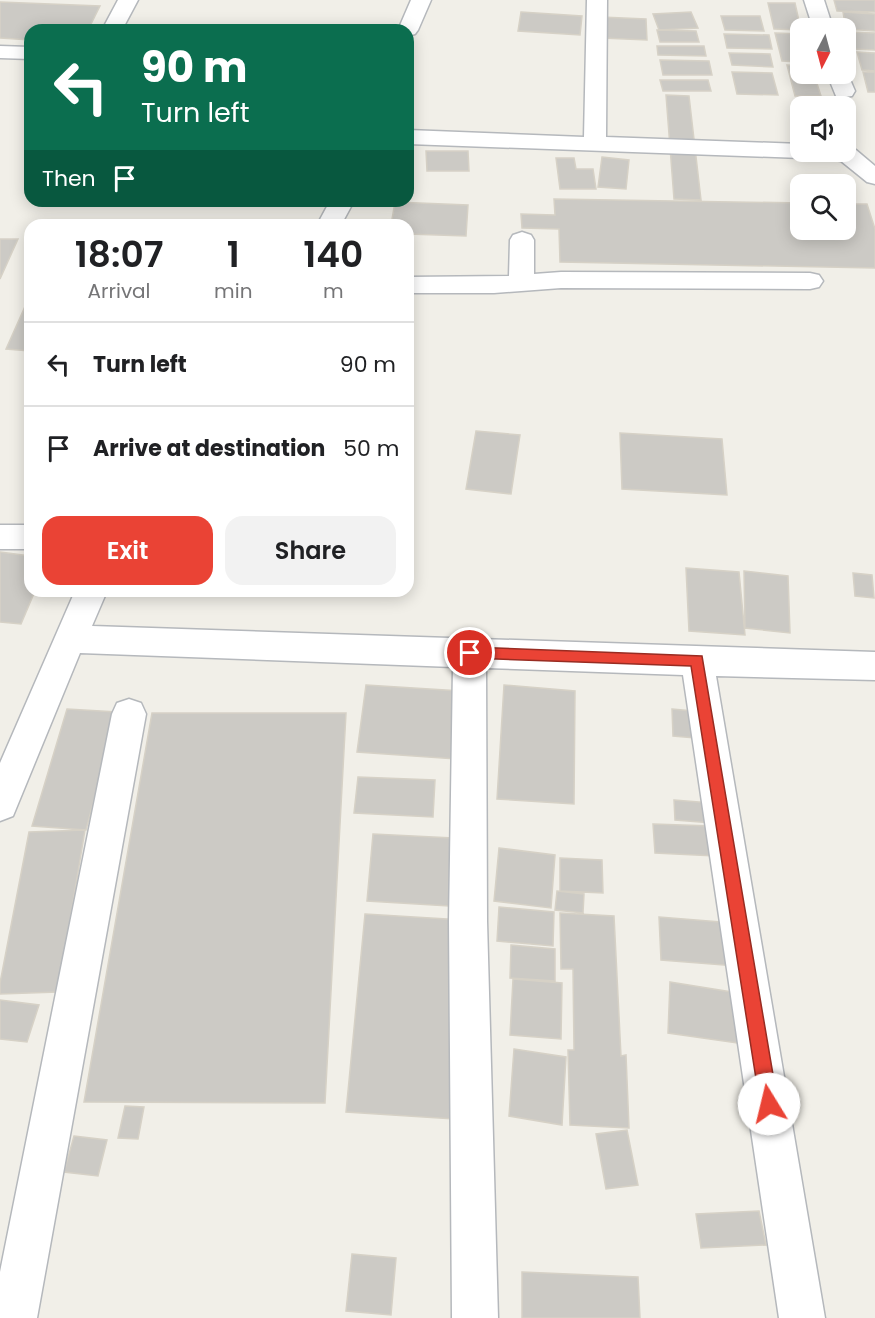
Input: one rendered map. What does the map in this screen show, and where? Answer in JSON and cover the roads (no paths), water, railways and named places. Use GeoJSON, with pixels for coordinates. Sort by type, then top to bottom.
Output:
{"type":"FeatureCollection","features":[{"type":"Feature","properties":{"kind":"street"},"geometry":{"type":"LineString","coordinates":[[115,24],[128,0]]}},
{"type":"Feature","properties":{"kind":"street"},"geometry":{"type":"LineString","coordinates":[[411,24],[421,0]]}},
{"type":"Feature","properties":{"kind":"street"},"geometry":{"type":"LineString","coordinates":[[595,143],[597,0]]}},
{"type":"Feature","properties":{"kind":"street"},"geometry":{"type":"LineString","coordinates":[[814,0],[820,18]]}},
{"type":"Feature","properties":{"kind":"street"},"geometry":{"type":"LineString","coordinates":[[0,52],[24,54]]}},
{"type":"Feature","properties":{"kind":"street"},"geometry":{"type":"LineString","coordinates":[[414,137],[790,151]]}},
{"type":"Feature","properties":{"kind":"street"},"geometry":{"type":"LineString","coordinates":[[856,162],[875,177]]}},
{"type":"Feature","properties":{"kind":"street"},"geometry":{"type":"LineString","coordinates":[[521,282],[522,240]]}},
{"type":"Feature","properties":{"kind":"street"},"geometry":{"type":"LineString","coordinates":[[414,285],[810,280]]}},
{"type":"Feature","properties":{"kind":"street"},"geometry":{"type":"LineString","coordinates":[[0,537],[24,537]]}},
{"type":"Feature","properties":{"kind":"street"},"geometry":{"type":"LineString","coordinates":[[0,804],[88,597]]}},
{"type":"Feature","properties":{"kind":"street"},"geometry":{"type":"LineString","coordinates":[[70,639],[875,666]]}},
{"type":"Feature","properties":{"kind":"street"},"geometry":{"type":"LineString","coordinates":[[470,653],[468,921],[475,1318]]}},
{"type":"Feature","properties":{"kind":"street"},"geometry":{"type":"LineString","coordinates":[[697,660],[802,1318]]}},
{"type":"Feature","properties":{"kind":"street"},"geometry":{"type":"LineString","coordinates":[[14,1318],[129,714]]}}]}
